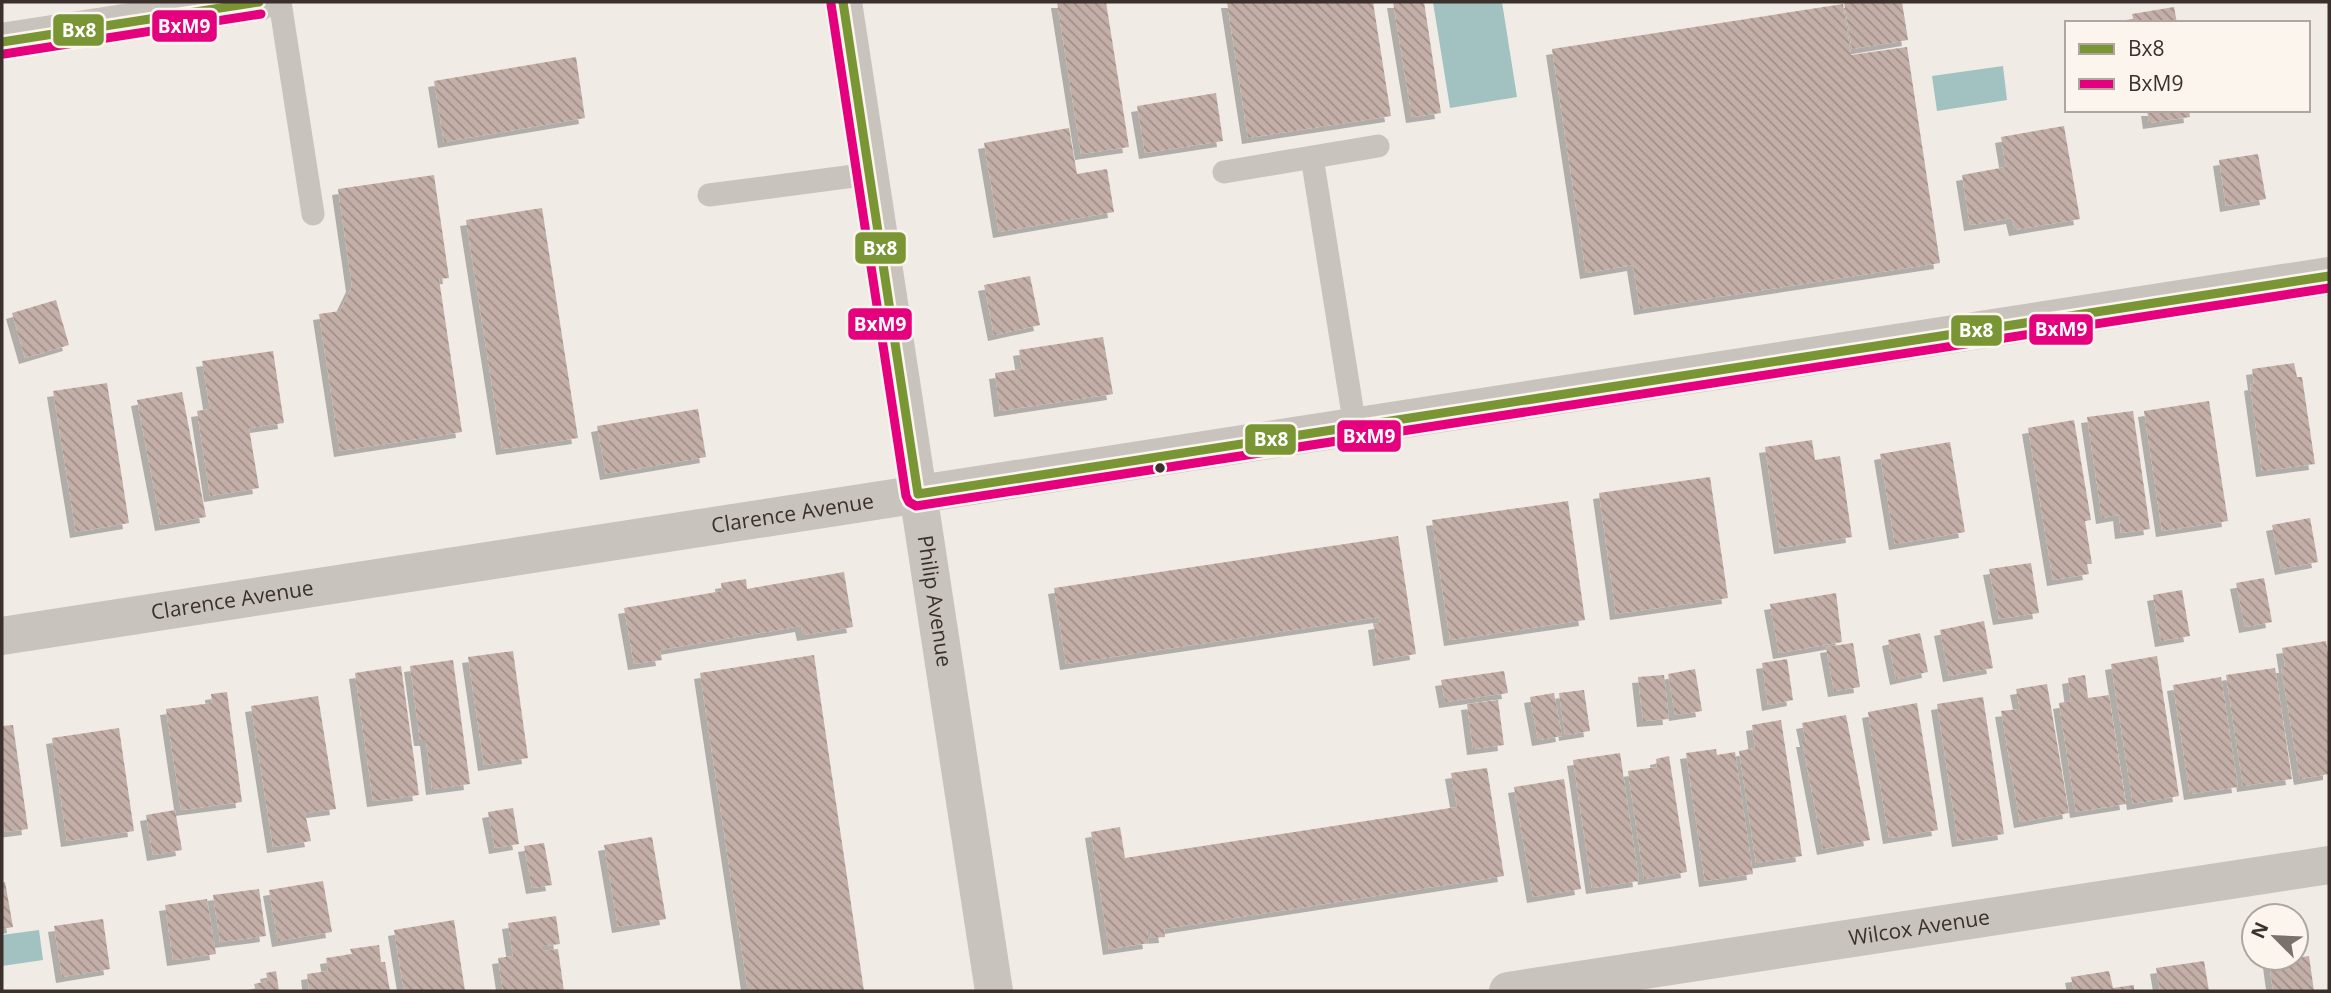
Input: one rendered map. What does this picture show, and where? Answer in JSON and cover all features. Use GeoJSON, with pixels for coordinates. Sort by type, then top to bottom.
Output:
{"type":"FeatureCollection","features":[{"type":"Feature","properties":{"kind":"street"},"geometry":{"type":"LineString","coordinates":[[2,42],[259,2]]}},
{"type":"Feature","properties":{"kind":"street","name":"Philip Avenue"},"geometry":{"type":"LineString","coordinates":[[843,2],[994,991]]}},
{"type":"Feature","properties":{"kind":"street","name":"Clarence Avenue"},"geometry":{"type":"LineString","coordinates":[[2,636],[2329,276]]}},
{"type":"Feature","properties":{"kind":"street","name":"Wilcox Avenue"},"geometry":{"type":"LineString","coordinates":[[1508,991],[2329,864]]}},
{"type":"Feature","properties":{"kind":"lane"},"geometry":{"type":"LineString","coordinates":[[280,2],[313,214]]}},
{"type":"Feature","properties":{"kind":"lane"},"geometry":{"type":"LineString","coordinates":[[1224,172],[1378,146]]}},
{"type":"Feature","properties":{"kind":"lane"},"geometry":{"type":"LineString","coordinates":[[1312,157],[1354,427]]}},
{"type":"Feature","properties":{"kind":"lane"},"geometry":{"type":"LineString","coordinates":[[709,195],[869,174]]}},
{"type":"Feature","properties":{"kind":"water"},"geometry":{"type":"Polygon","coordinates":[[[1433,2],[1502,2],[1517,97],[1450,108],[1433,2]]]}},
{"type":"Feature","properties":{"kind":"water"},"geometry":{"type":"Polygon","coordinates":[[[2003,66],[2007,100],[1937,111],[1932,76],[2003,66]]]}},
{"type":"Feature","properties":{"kind":"water"},"geometry":{"type":"Polygon","coordinates":[[[39,930],[43,960],[2,966],[2,935],[39,930]]]}},
{"type":"Feature","properties":{"kind":"building"},"geometry":{"type":"Polygon","coordinates":[[[1057,2],[1106,2],[1129,147],[1081,154],[1057,2]]]}},
{"type":"Feature","properties":{"kind":"building"},"geometry":{"type":"Polygon","coordinates":[[[1227,2],[1373,2],[1391,116],[1248,138],[1227,2]]]}},
{"type":"Feature","properties":{"kind":"building"},"geometry":{"type":"Polygon","coordinates":[[[1393,2],[1424,2],[1441,113],[1412,117],[1393,2]]]}},
{"type":"Feature","properties":{"kind":"building"},"geometry":{"type":"Polygon","coordinates":[[[1844,2],[1902,2],[1908,40],[1852,49],[1844,2]]]}},
{"type":"Feature","properties":{"kind":"building"},"geometry":{"type":"Polygon","coordinates":[[[1843,4],[1851,55],[1907,47],[1940,263],[1640,309],[1633,265],[1586,273],[1552,49],[1843,4]]]}},
{"type":"Feature","properties":{"kind":"building"},"geometry":{"type":"Polygon","coordinates":[[[2174,7],[2177,21],[2134,21],[2132,14],[2174,7]]]}},
{"type":"Feature","properties":{"kind":"building"},"geometry":{"type":"Polygon","coordinates":[[[576,57],[585,118],[444,142],[434,81],[576,57]]]}},
{"type":"Feature","properties":{"kind":"building"},"geometry":{"type":"Polygon","coordinates":[[[1216,93],[1223,141],[1145,153],[1137,106],[1216,93]]]}},
{"type":"Feature","properties":{"kind":"building"},"geometry":{"type":"Polygon","coordinates":[[[2147,112],[2189,112],[2190,117],[2149,123],[2147,112]]]}},
{"type":"Feature","properties":{"kind":"building"},"geometry":{"type":"Polygon","coordinates":[[[2064,126],[2080,219],[2015,230],[2012,218],[1970,225],[1962,175],[2006,167],[2001,137],[2064,126]]]}},
{"type":"Feature","properties":{"kind":"building"},"geometry":{"type":"Polygon","coordinates":[[[1069,128],[1077,174],[1107,169],[1114,212],[999,232],[984,143],[1069,128]]]}},
{"type":"Feature","properties":{"kind":"building"},"geometry":{"type":"Polygon","coordinates":[[[2258,154],[2266,199],[2226,206],[2219,160],[2258,154]]]}},
{"type":"Feature","properties":{"kind":"building"},"geometry":{"type":"Polygon","coordinates":[[[434,175],[449,278],[439,279],[462,432],[340,451],[319,314],[340,311],[352,286],[338,189],[434,175]]]}},
{"type":"Feature","properties":{"kind":"building"},"geometry":{"type":"Polygon","coordinates":[[[542,208],[578,438],[502,449],[466,220],[542,208]]]}},
{"type":"Feature","properties":{"kind":"building"},"geometry":{"type":"Polygon","coordinates":[[[1030,276],[1040,325],[994,335],[984,285],[1030,276]]]}},
{"type":"Feature","properties":{"kind":"building"},"geometry":{"type":"Polygon","coordinates":[[[56,300],[69,345],[25,358],[12,313],[56,300]]]}},
{"type":"Feature","properties":{"kind":"building"},"geometry":{"type":"Polygon","coordinates":[[[1103,337],[1113,394],[1000,411],[995,373],[1022,369],[1019,350],[1103,337]]]}},
{"type":"Feature","properties":{"kind":"building"},"geometry":{"type":"Polygon","coordinates":[[[273,351],[284,423],[249,428],[259,488],[210,496],[197,411],[210,409],[202,361],[273,351]]]}},
{"type":"Feature","properties":{"kind":"building"},"geometry":{"type":"Polygon","coordinates":[[[2294,363],[2297,377],[2302,377],[2315,464],[2262,471],[2250,385],[2254,384],[2252,369],[2294,363]]]}},
{"type":"Feature","properties":{"kind":"building"},"geometry":{"type":"Polygon","coordinates":[[[107,383],[129,523],[76,532],[53,391],[107,383]]]}},
{"type":"Feature","properties":{"kind":"building"},"geometry":{"type":"Polygon","coordinates":[[[182,392],[206,517],[161,525],[137,400],[182,392]]]}},
{"type":"Feature","properties":{"kind":"building"},"geometry":{"type":"Polygon","coordinates":[[[2209,401],[2228,521],[2162,531],[2144,411],[2209,401]]]}},
{"type":"Feature","properties":{"kind":"building"},"geometry":{"type":"Polygon","coordinates":[[[698,409],[706,457],[606,474],[597,426],[698,409]]]}},
{"type":"Feature","properties":{"kind":"building"},"geometry":{"type":"Polygon","coordinates":[[[2133,411],[2150,529],[2121,533],[2119,515],[2102,518],[2087,417],[2133,411]]]}},
{"type":"Feature","properties":{"kind":"building"},"geometry":{"type":"Polygon","coordinates":[[[2074,420],[2091,520],[2085,521],[2092,564],[2087,564],[2089,574],[2053,580],[2028,428],[2074,420]]]}},
{"type":"Feature","properties":{"kind":"building"},"geometry":{"type":"Polygon","coordinates":[[[1812,440],[1815,460],[1840,456],[1852,537],[1780,548],[1765,447],[1812,440]]]}},
{"type":"Feature","properties":{"kind":"building"},"geometry":{"type":"Polygon","coordinates":[[[1950,442],[1965,532],[1895,544],[1880,454],[1950,442]]]}},
{"type":"Feature","properties":{"kind":"building"},"geometry":{"type":"Polygon","coordinates":[[[1710,477],[1728,598],[1616,614],[1599,493],[1710,477]]]}},
{"type":"Feature","properties":{"kind":"building"},"geometry":{"type":"Polygon","coordinates":[[[1568,501],[1585,620],[1450,640],[1432,520],[1568,501]]]}},
{"type":"Feature","properties":{"kind":"building"},"geometry":{"type":"Polygon","coordinates":[[[2310,518],[2318,562],[2281,569],[2272,525],[2310,518]]]}},
{"type":"Feature","properties":{"kind":"building"},"geometry":{"type":"Polygon","coordinates":[[[1398,536],[1416,654],[1379,660],[1374,624],[1380,623],[1379,617],[1066,664],[1054,588],[1398,536]]]}},
{"type":"Feature","properties":{"kind":"building"},"geometry":{"type":"Polygon","coordinates":[[[2031,563],[2039,613],[1999,619],[1989,569],[2031,563]]]}},
{"type":"Feature","properties":{"kind":"building"},"geometry":{"type":"Polygon","coordinates":[[[844,572],[853,627],[803,635],[801,626],[660,650],[662,660],[634,664],[624,608],[722,591],[721,583],[746,579],[747,589],[844,572]]]}},
{"type":"Feature","properties":{"kind":"building"},"geometry":{"type":"Polygon","coordinates":[[[2264,578],[2272,622],[2245,627],[2236,583],[2264,578]]]}},
{"type":"Feature","properties":{"kind":"building"},"geometry":{"type":"Polygon","coordinates":[[[2182,590],[2190,636],[2161,641],[2153,595],[2182,590]]]}},
{"type":"Feature","properties":{"kind":"building"},"geometry":{"type":"Polygon","coordinates":[[[1836,593],[1842,642],[1779,653],[1770,604],[1836,593]]]}},
{"type":"Feature","properties":{"kind":"building"},"geometry":{"type":"Polygon","coordinates":[[[1984,621],[1993,668],[1949,676],[1940,630],[1984,621]]]}},
{"type":"Feature","properties":{"kind":"building"},"geometry":{"type":"Polygon","coordinates":[[[1920,633],[1928,672],[1896,679],[1888,640],[1920,633]]]}},
{"type":"Feature","properties":{"kind":"building"},"geometry":{"type":"Polygon","coordinates":[[[2326,641],[2329,659],[2329,774],[2300,779],[2281,667],[2285,667],[2282,648],[2326,641]]]}},
{"type":"Feature","properties":{"kind":"building"},"geometry":{"type":"Polygon","coordinates":[[[1853,643],[1860,687],[1834,691],[1826,647],[1853,643]]]}},
{"type":"Feature","properties":{"kind":"building"},"geometry":{"type":"Polygon","coordinates":[[[513,651],[528,758],[484,765],[468,657],[513,651]]]}},
{"type":"Feature","properties":{"kind":"building"},"geometry":{"type":"Polygon","coordinates":[[[814,655],[864,991],[748,991],[700,673],[814,655]]]}},
{"type":"Feature","properties":{"kind":"building"},"geometry":{"type":"Polygon","coordinates":[[[2157,656],[2179,796],[2133,804],[2111,664],[2157,656]]]}},
{"type":"Feature","properties":{"kind":"building"},"geometry":{"type":"Polygon","coordinates":[[[1787,659],[1793,700],[1768,705],[1762,663],[1787,659]]]}},
{"type":"Feature","properties":{"kind":"building"},"geometry":{"type":"Polygon","coordinates":[[[453,660],[470,784],[432,789],[426,740],[420,740],[410,666],[453,660]]]}},
{"type":"Feature","properties":{"kind":"building"},"geometry":{"type":"Polygon","coordinates":[[[401,666],[419,795],[373,801],[355,673],[401,666]]]}},
{"type":"Feature","properties":{"kind":"building"},"geometry":{"type":"Polygon","coordinates":[[[2275,668],[2292,779],[2243,786],[2226,675],[2275,668]]]}},
{"type":"Feature","properties":{"kind":"building"},"geometry":{"type":"Polygon","coordinates":[[[1695,669],[1702,711],[1675,715],[1668,674],[1695,669]]]}},
{"type":"Feature","properties":{"kind":"building"},"geometry":{"type":"Polygon","coordinates":[[[1504,671],[1508,693],[1445,702],[1441,680],[1504,671]]]}},
{"type":"Feature","properties":{"kind":"building"},"geometry":{"type":"Polygon","coordinates":[[[1664,675],[1669,719],[1643,721],[1638,677],[1664,675]]]}},
{"type":"Feature","properties":{"kind":"building"},"geometry":{"type":"Polygon","coordinates":[[[2085,675],[2088,698],[2109,695],[2126,804],[2076,812],[2059,703],[2071,701],[2068,678],[2085,675]]]}},
{"type":"Feature","properties":{"kind":"building"},"geometry":{"type":"Polygon","coordinates":[[[2221,677],[2238,787],[2190,794],[2173,685],[2221,677]]]}},
{"type":"Feature","properties":{"kind":"building"},"geometry":{"type":"Polygon","coordinates":[[[2047,684],[2069,813],[2020,822],[2001,711],[2020,709],[2016,689],[2047,684]]]}},
{"type":"Feature","properties":{"kind":"building"},"geometry":{"type":"Polygon","coordinates":[[[1584,690],[1590,731],[1565,735],[1559,693],[1584,690]]]}},
{"type":"Feature","properties":{"kind":"building"},"geometry":{"type":"Polygon","coordinates":[[[227,692],[242,802],[181,810],[166,709],[212,703],[211,694],[227,692]]]}},
{"type":"Feature","properties":{"kind":"building"},"geometry":{"type":"Polygon","coordinates":[[[1554,693],[1562,736],[1538,740],[1530,697],[1554,693]]]}},
{"type":"Feature","properties":{"kind":"building"},"geometry":{"type":"Polygon","coordinates":[[[318,696],[336,809],[305,813],[311,841],[273,847],[251,706],[318,696]]]}},
{"type":"Feature","properties":{"kind":"building"},"geometry":{"type":"Polygon","coordinates":[[[1983,697],[2004,834],[1958,841],[1937,704],[1983,697]]]}},
{"type":"Feature","properties":{"kind":"building"},"geometry":{"type":"Polygon","coordinates":[[[1498,700],[1504,745],[1473,749],[1467,704],[1498,700]]]}},
{"type":"Feature","properties":{"kind":"building"},"geometry":{"type":"Polygon","coordinates":[[[1917,703],[1938,830],[1889,838],[1868,712],[1917,703]]]}},
{"type":"Feature","properties":{"kind":"building"},"geometry":{"type":"Polygon","coordinates":[[[1846,715],[1870,840],[1823,849],[1802,741],[1806,741],[1802,723],[1846,715]]]}},
{"type":"Feature","properties":{"kind":"building"},"geometry":{"type":"Polygon","coordinates":[[[1781,720],[1802,856],[1756,863],[1739,751],[1755,748],[1752,725],[1781,720]]]}},
{"type":"Feature","properties":{"kind":"building"},"geometry":{"type":"Polygon","coordinates":[[[13,725],[28,829],[5,832],[2,814],[2,726],[13,725]]]}},
{"type":"Feature","properties":{"kind":"building"},"geometry":{"type":"Polygon","coordinates":[[[119,728],[134,831],[67,841],[52,738],[119,728]]]}},
{"type":"Feature","properties":{"kind":"building"},"geometry":{"type":"Polygon","coordinates":[[[1716,749],[1717,755],[1735,752],[1753,874],[1705,881],[1686,753],[1716,749]]]}},
{"type":"Feature","properties":{"kind":"building"},"geometry":{"type":"Polygon","coordinates":[[[1620,753],[1639,881],[1592,888],[1573,760],[1620,753]]]}},
{"type":"Feature","properties":{"kind":"building"},"geometry":{"type":"Polygon","coordinates":[[[1669,756],[1687,872],[1644,879],[1628,771],[1657,767],[1656,759],[1669,756]]]}},
{"type":"Feature","properties":{"kind":"building"},"geometry":{"type":"Polygon","coordinates":[[[1487,768],[1504,876],[1164,929],[1165,937],[1151,938],[1150,931],[1147,931],[1149,943],[1109,949],[1091,832],[1120,827],[1125,858],[1457,807],[1451,773],[1487,768]]]}},
{"type":"Feature","properties":{"kind":"building"},"geometry":{"type":"Polygon","coordinates":[[[1564,779],[1581,889],[1533,897],[1514,787],[1564,779]]]}},
{"type":"Feature","properties":{"kind":"building"},"geometry":{"type":"Polygon","coordinates":[[[513,808],[519,844],[495,848],[488,812],[513,808]]]}},
{"type":"Feature","properties":{"kind":"building"},"geometry":{"type":"Polygon","coordinates":[[[175,810],[182,850],[153,855],[146,815],[175,810]]]}},
{"type":"Feature","properties":{"kind":"building"},"geometry":{"type":"Polygon","coordinates":[[[652,837],[666,919],[618,927],[604,845],[652,837]]]}},
{"type":"Feature","properties":{"kind":"building"},"geometry":{"type":"Polygon","coordinates":[[[544,843],[552,885],[532,888],[524,846],[544,843]]]}},
{"type":"Feature","properties":{"kind":"building"},"geometry":{"type":"Polygon","coordinates":[[[323,881],[332,932],[278,941],[269,890],[323,881]]]}},
{"type":"Feature","properties":{"kind":"building"},"geometry":{"type":"Polygon","coordinates":[[[2,882],[5,882],[13,927],[2,929],[2,882]]]}},
{"type":"Feature","properties":{"kind":"building"},"geometry":{"type":"Polygon","coordinates":[[[259,889],[266,936],[220,942],[213,895],[259,889]]]}},
{"type":"Feature","properties":{"kind":"building"},"geometry":{"type":"Polygon","coordinates":[[[207,899],[216,954],[173,960],[165,905],[207,899]]]}},
{"type":"Feature","properties":{"kind":"building"},"geometry":{"type":"Polygon","coordinates":[[[556,916],[560,944],[543,946],[543,951],[558,949],[564,991],[503,991],[498,958],[513,956],[508,923],[556,916]]]}},
{"type":"Feature","properties":{"kind":"building"},"geometry":{"type":"Polygon","coordinates":[[[103,919],[110,969],[62,977],[54,926],[103,919]]]}},
{"type":"Feature","properties":{"kind":"building"},"geometry":{"type":"Polygon","coordinates":[[[454,920],[465,991],[404,991],[394,930],[454,920]]]}},
{"type":"Feature","properties":{"kind":"building"},"geometry":{"type":"Polygon","coordinates":[[[379,945],[390,991],[309,991],[307,974],[328,971],[326,958],[352,954],[350,949],[379,945]]]}},
{"type":"Feature","properties":{"kind":"building"},"geometry":{"type":"Polygon","coordinates":[[[2204,961],[2209,991],[2160,991],[2156,968],[2204,961]]]}},
{"type":"Feature","properties":{"kind":"building"},"geometry":{"type":"Polygon","coordinates":[[[2310,963],[2314,991],[2273,991],[2270,972],[2310,972],[2310,963]]]}},
{"type":"Feature","properties":{"kind":"building"},"geometry":{"type":"Polygon","coordinates":[[[276,971],[279,991],[256,991],[254,984],[268,981],[266,973],[276,971]]]}},
{"type":"Feature","properties":{"kind":"building"},"geometry":{"type":"Polygon","coordinates":[[[2109,971],[2113,988],[2134,985],[2134,991],[2074,991],[2071,977],[2109,971]]]}},
{"type":"Feature","properties":{"kind":"transit line","name":"Bx8"},"geometry":{"type":"LineString","coordinates":[[2,42],[259,2]]}},
{"type":"Feature","properties":{"kind":"transit line","name":"Bx8"},"geometry":{"type":"LineString","coordinates":[[843,2],[918,494]]}},
{"type":"Feature","properties":{"kind":"transit line","name":"BxM9"},"geometry":{"type":"LineString","coordinates":[[831,4],[906,496],[909,502],[916,506],[2329,288]]}},
{"type":"Feature","properties":{"kind":"transit line","name":"BxM9"},"geometry":{"type":"LineString","coordinates":[[4,54],[261,14]]}},
{"type":"Feature","properties":{"kind":"transit line","name":"Bx8"},"geometry":{"type":"LineString","coordinates":[[918,494],[2329,276]]}}]}
